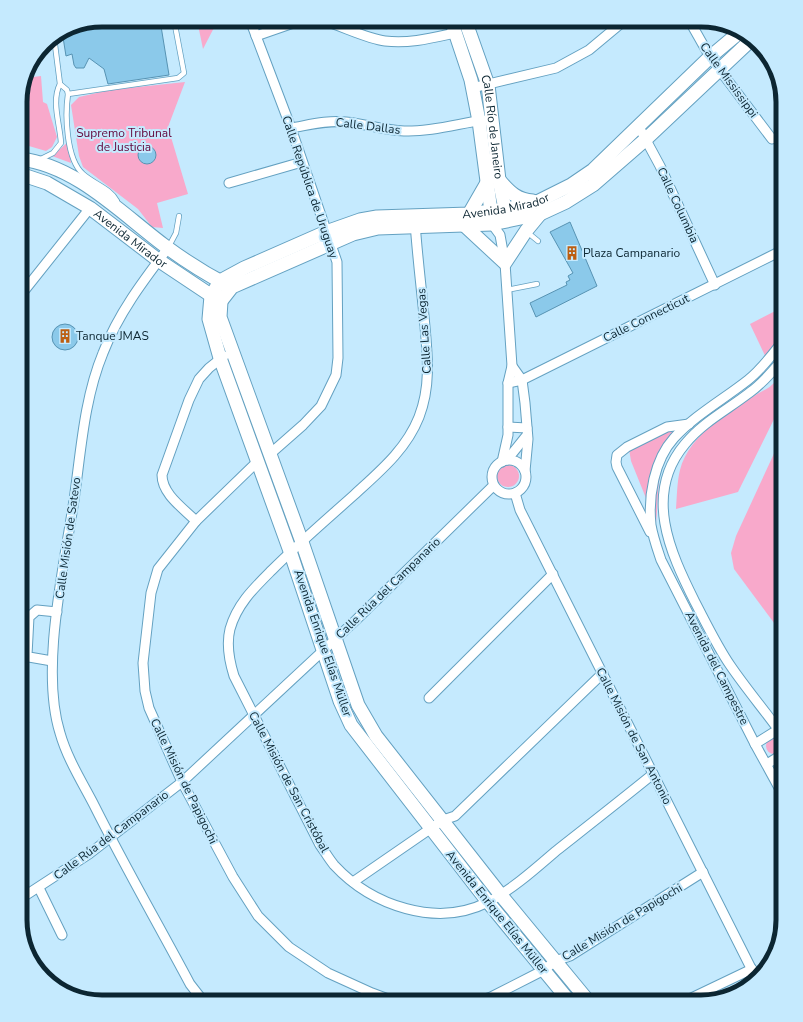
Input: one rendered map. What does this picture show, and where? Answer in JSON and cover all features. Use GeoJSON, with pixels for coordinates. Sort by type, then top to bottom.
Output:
{"type":"FeatureCollection","features":[{"type":"Feature","properties":{"kind":"main road","name":"Calle Río de Janeiro"},"geometry":{"type":"LineString","coordinates":[[453,27],[472,88],[494,181],[507,216]]}},
{"type":"Feature","properties":{"kind":"main road","name":"Calle Río de Janeiro"},"geometry":{"type":"LineString","coordinates":[[467,27],[488,85],[492,119],[494,181],[492,218]]}},
{"type":"Feature","properties":{"kind":"main road","name":"Avenida Mirador"},"geometry":{"type":"LineString","coordinates":[[539,208],[594,170],[710,57],[736,36]]}},
{"type":"Feature","properties":{"kind":"main road","name":"Avenida Mirador"},"geometry":{"type":"LineString","coordinates":[[220,281],[244,268],[329,237],[377,217],[415,221],[492,218],[507,216],[566,202],[593,185],[646,139],[747,44]]}},
{"type":"Feature","properties":{"kind":"main road","name":"Avenida Mirador"},"geometry":{"type":"LineString","coordinates":[[27,160],[53,167],[75,179],[120,208],[168,248],[232,287]]}},
{"type":"Feature","properties":{"kind":"main road","name":"Avenida Mirador"},"geometry":{"type":"LineString","coordinates":[[27,176],[47,183],[90,208],[158,260],[216,298],[232,287],[329,237]]}},
{"type":"Feature","properties":{"kind":"main road"},"geometry":{"type":"LineString","coordinates":[[494,181],[514,195],[539,208],[505,264],[466,220],[494,181]]}},
{"type":"Feature","properties":{"kind":"main road"},"geometry":{"type":"LineString","coordinates":[[216,298],[220,281]]}},
{"type":"Feature","properties":{"kind":"main road","name":"Avenida Enrique Elías Müller"},"geometry":{"type":"LineString","coordinates":[[216,298],[220,317],[232,352],[302,542],[358,705],[365,719],[376,736],[500,894],[582,995]]}},
{"type":"Feature","properties":{"kind":"main road","name":"Avenida Enrique Elías Müller"},"geometry":{"type":"LineString","coordinates":[[216,298],[209,319],[220,358],[290,552],[340,701],[351,724],[431,830],[564,995]]}},
{"type":"Feature","properties":{"kind":"street","name":"Calle República de Uruguay"},"geometry":{"type":"LineString","coordinates":[[253,27],[291,128],[337,262],[338,358],[336,374],[322,406],[270,454]]}},
{"type":"Feature","properties":{"kind":"street"},"geometry":{"type":"LineString","coordinates":[[256,36],[282,27]]}},
{"type":"Feature","properties":{"kind":"street"},"geometry":{"type":"LineString","coordinates":[[342,27],[384,41],[402,42],[422,40],[455,33]]}},
{"type":"Feature","properties":{"kind":"street"},"geometry":{"type":"LineString","coordinates":[[472,88],[556,68],[589,50],[616,27]]}},
{"type":"Feature","properties":{"kind":"street","name":"Calle Mississippi"},"geometry":{"type":"LineString","coordinates":[[693,27],[710,57],[772,139]]}},
{"type":"Feature","properties":{"kind":"street","name":"Calle Dallas"},"geometry":{"type":"LineString","coordinates":[[291,128],[313,124],[346,122],[377,129],[405,131],[492,119]]}},
{"type":"Feature","properties":{"kind":"street","name":"Calle Columbia"},"geometry":{"type":"LineString","coordinates":[[639,127],[715,285]]}},
{"type":"Feature","properties":{"kind":"street"},"geometry":{"type":"LineString","coordinates":[[228,184],[302,162]]}},
{"type":"Feature","properties":{"kind":"street"},"geometry":{"type":"LineString","coordinates":[[27,287],[90,208]]}},
{"type":"Feature","properties":{"kind":"street"},"geometry":{"type":"LineString","coordinates":[[500,235],[507,216]]}},
{"type":"Feature","properties":{"kind":"street"},"geometry":{"type":"LineString","coordinates":[[492,218],[500,235],[505,264],[512,366],[508,383],[508,427],[505,461]]}},
{"type":"Feature","properties":{"kind":"street","name":"Calle Las Vegas"},"geometry":{"type":"LineString","coordinates":[[302,542],[393,459],[409,438],[419,417],[425,398],[428,377],[427,349],[415,221]]}},
{"type":"Feature","properties":{"kind":"street","name":"Calle Misión de Satevo"},"geometry":{"type":"LineString","coordinates":[[168,248],[158,260],[124,310],[102,354],[88,400],[57,612],[52,662],[54,695],[60,733],[110,837],[190,984],[199,995]]}},
{"type":"Feature","properties":{"kind":"street","name":"Calle Connecticut"},"geometry":{"type":"LineString","coordinates":[[508,383],[522,380],[776,254]]}},
{"type":"Feature","properties":{"kind":"street","name":"Avenida del Campestre"},"geometry":{"type":"LineString","coordinates":[[654,540],[651,512],[652,491],[656,472],[664,453],[673,439],[705,410],[749,379],[766,364],[776,350]]}},
{"type":"Feature","properties":{"kind":"street"},"geometry":{"type":"LineString","coordinates":[[196,521],[165,490],[162,483],[162,475],[192,393],[199,379],[220,358],[232,352]]}},
{"type":"Feature","properties":{"kind":"street"},"geometry":{"type":"LineString","coordinates":[[512,366],[522,380],[527,432],[525,482],[523,487],[515,493],[505,494],[496,490],[493,486],[493,469],[505,461],[527,432]]}},
{"type":"Feature","properties":{"kind":"street","name":"Avenida del Campestre"},"geometry":{"type":"LineString","coordinates":[[776,368],[749,393],[711,419],[684,444],[674,459],[667,476],[663,506],[667,539],[694,599],[722,652],[776,726]]}},
{"type":"Feature","properties":{"kind":"street"},"geometry":{"type":"LineString","coordinates":[[705,410],[711,419]]}},
{"type":"Feature","properties":{"kind":"street","name":"Avenida del Campestre"},"geometry":{"type":"LineString","coordinates":[[689,424],[667,428],[627,447],[616,459],[618,468],[654,540],[661,560],[755,744],[776,781]]}},
{"type":"Feature","properties":{"kind":"street"},"geometry":{"type":"LineString","coordinates":[[508,427],[527,432]]}},
{"type":"Feature","properties":{"kind":"street"},"geometry":{"type":"LineString","coordinates":[[505,461],[518,463],[525,471]]}},
{"type":"Feature","properties":{"kind":"street","name":"Calle Misión de Papigochi"},"geometry":{"type":"LineString","coordinates":[[257,462],[196,521],[166,558],[154,579],[143,663],[145,691],[149,708],[182,782],[233,877],[258,916],[288,947],[328,973],[377,995]]}},
{"type":"Feature","properties":{"kind":"street","name":"Calle Rúa del Campanario"},"geometry":{"type":"LineString","coordinates":[[27,895],[89,854],[182,782],[324,650],[493,486]]}},
{"type":"Feature","properties":{"kind":"street","name":"Calle Misión de San Antonio"},"geometry":{"type":"LineString","coordinates":[[515,493],[520,510],[754,972]]}},
{"type":"Feature","properties":{"kind":"street","name":"Calle Misión de San Cristóbal"},"geometry":{"type":"LineString","coordinates":[[302,542],[247,595],[236,613],[230,629],[228,643],[229,659],[234,676],[320,845],[334,865],[353,882],[375,896],[408,910],[428,913],[450,913],[488,902],[516,884],[653,774]]}},
{"type":"Feature","properties":{"kind":"street"},"geometry":{"type":"LineString","coordinates":[[661,560],[672,553]]}},
{"type":"Feature","properties":{"kind":"street"},"geometry":{"type":"LineString","coordinates":[[430,698],[553,574]]}},
{"type":"Feature","properties":{"kind":"street"},"geometry":{"type":"LineString","coordinates":[[52,662],[29,657],[27,655],[29,617],[37,610],[57,612]]}},
{"type":"Feature","properties":{"kind":"street"},"geometry":{"type":"LineString","coordinates":[[353,882],[431,830],[443,820],[455,816],[603,673]]}},
{"type":"Feature","properties":{"kind":"street"},"geometry":{"type":"LineString","coordinates":[[755,744],[776,735]]}},
{"type":"Feature","properties":{"kind":"street"},"geometry":{"type":"LineString","coordinates":[[767,764],[776,758]]}},
{"type":"Feature","properties":{"kind":"street","name":"Calle Misión de Papigochi"},"geometry":{"type":"LineString","coordinates":[[495,995],[544,970],[555,961],[570,956],[703,872]]}},
{"type":"Feature","properties":{"kind":"street"},"geometry":{"type":"LineString","coordinates":[[39,888],[62,936]]}},
{"type":"Feature","properties":{"kind":"street"},"geometry":{"type":"LineString","coordinates":[[697,995],[752,968]]}},
{"type":"Feature","properties":{"kind":"lane"},"geometry":{"type":"LineString","coordinates":[[68,94],[178,78],[184,74],[175,27]]}},
{"type":"Feature","properties":{"kind":"lane"},"geometry":{"type":"LineString","coordinates":[[35,161],[47,158],[53,153],[61,142],[57,103],[58,88],[60,84],[55,44]]}},
{"type":"Feature","properties":{"kind":"lane"},"geometry":{"type":"LineString","coordinates":[[60,84],[67,90],[68,94],[67,123],[73,159],[83,174],[110,192],[120,208]]}},
{"type":"Feature","properties":{"kind":"lane"},"geometry":{"type":"LineString","coordinates":[[57,103],[67,102]]}},
{"type":"Feature","properties":{"kind":"lane"},"geometry":{"type":"LineString","coordinates":[[168,248],[176,233],[179,216]]}},
{"type":"Feature","properties":{"kind":"lane"},"geometry":{"type":"LineString","coordinates":[[526,231],[538,241]]}},
{"type":"Feature","properties":{"kind":"lane"},"geometry":{"type":"LineString","coordinates":[[507,290],[537,284]]}},
{"type":"Feature","properties":{"kind":"green space"},"geometry":{"type":"Polygon","coordinates":[[[198,27],[214,27],[203,49],[198,27]]]}},
{"type":"Feature","properties":{"kind":"green space"},"geometry":{"type":"Polygon","coordinates":[[[41,76],[43,102],[47,104],[57,137],[52,147],[46,151],[27,145],[27,97],[31,77],[41,76]]]}},
{"type":"Feature","properties":{"kind":"green space","name":"Supremo Tribunal de Justicia"},"geometry":{"type":"Polygon","coordinates":[[[185,82],[168,127],[188,194],[157,203],[163,228],[152,227],[138,209],[83,167],[79,156],[71,105],[79,97],[110,90],[185,82]]]}},
{"type":"Feature","properties":{"kind":"green space"},"geometry":{"type":"Polygon","coordinates":[[[68,142],[71,163],[52,156],[68,142]]]}},
{"type":"Feature","properties":{"kind":"green space"},"geometry":{"type":"Polygon","coordinates":[[[776,311],[776,352],[768,362],[750,324],[776,311]]]}},
{"type":"Feature","properties":{"kind":"green space"},"geometry":{"type":"Polygon","coordinates":[[[776,381],[776,415],[738,492],[676,509],[680,470],[685,457],[693,444],[704,432],[729,412],[776,381]]]}},
{"type":"Feature","properties":{"kind":"green space"},"geometry":{"type":"Polygon","coordinates":[[[694,416],[672,443],[665,459],[659,482],[656,523],[631,461],[629,449],[664,428],[694,416]]]}},
{"type":"Feature","properties":{"kind":"green space"},"geometry":{"type":"Polygon","coordinates":[[[776,449],[776,626],[734,569],[731,553],[736,536],[776,449]]]}},
{"type":"Feature","properties":{"kind":"green space"},"geometry":{"type":"Polygon","coordinates":[[[508,465],[512,466],[518,472],[518,480],[512,486],[508,487],[504,486],[498,480],[497,476],[498,472],[504,466],[508,465]]]}},
{"type":"Feature","properties":{"kind":"green space"},"geometry":{"type":"Polygon","coordinates":[[[776,739],[776,753],[774,754],[768,752],[766,746],[768,740],[776,739]]]}},
{"type":"Feature","properties":{"kind":"building"},"geometry":{"type":"Polygon","coordinates":[[[161,27],[169,75],[108,84],[104,69],[89,58],[84,68],[76,68],[72,54],[66,56],[63,38],[87,28],[161,27]]]}},
{"type":"Feature","properties":{"kind":"building"},"geometry":{"type":"Polygon","coordinates":[[[147,146],[153,149],[156,155],[153,161],[147,164],[141,161],[138,155],[141,149],[147,146]]]}},
{"type":"Feature","properties":{"kind":"building","name":"Plaza Campanario"},"geometry":{"type":"Polygon","coordinates":[[[570,222],[597,286],[536,317],[530,303],[567,285],[566,282],[570,280],[568,276],[573,273],[550,232],[570,222]]]}},
{"type":"Feature","properties":{"kind":"building","name":"Tanque JMAS"},"geometry":{"type":"Polygon","coordinates":[[[65,324],[74,328],[78,337],[74,346],[65,350],[56,346],[52,337],[56,328],[65,324]]]}},
{"type":"Feature","properties":{"kind":"place","name":"Plaza Campanario"},"geometry":{"type":"Point","coordinates":[572,253]}},
{"type":"Feature","properties":{"kind":"place","name":"Tanque JMAS"},"geometry":{"type":"Point","coordinates":[65,336]}}]}
